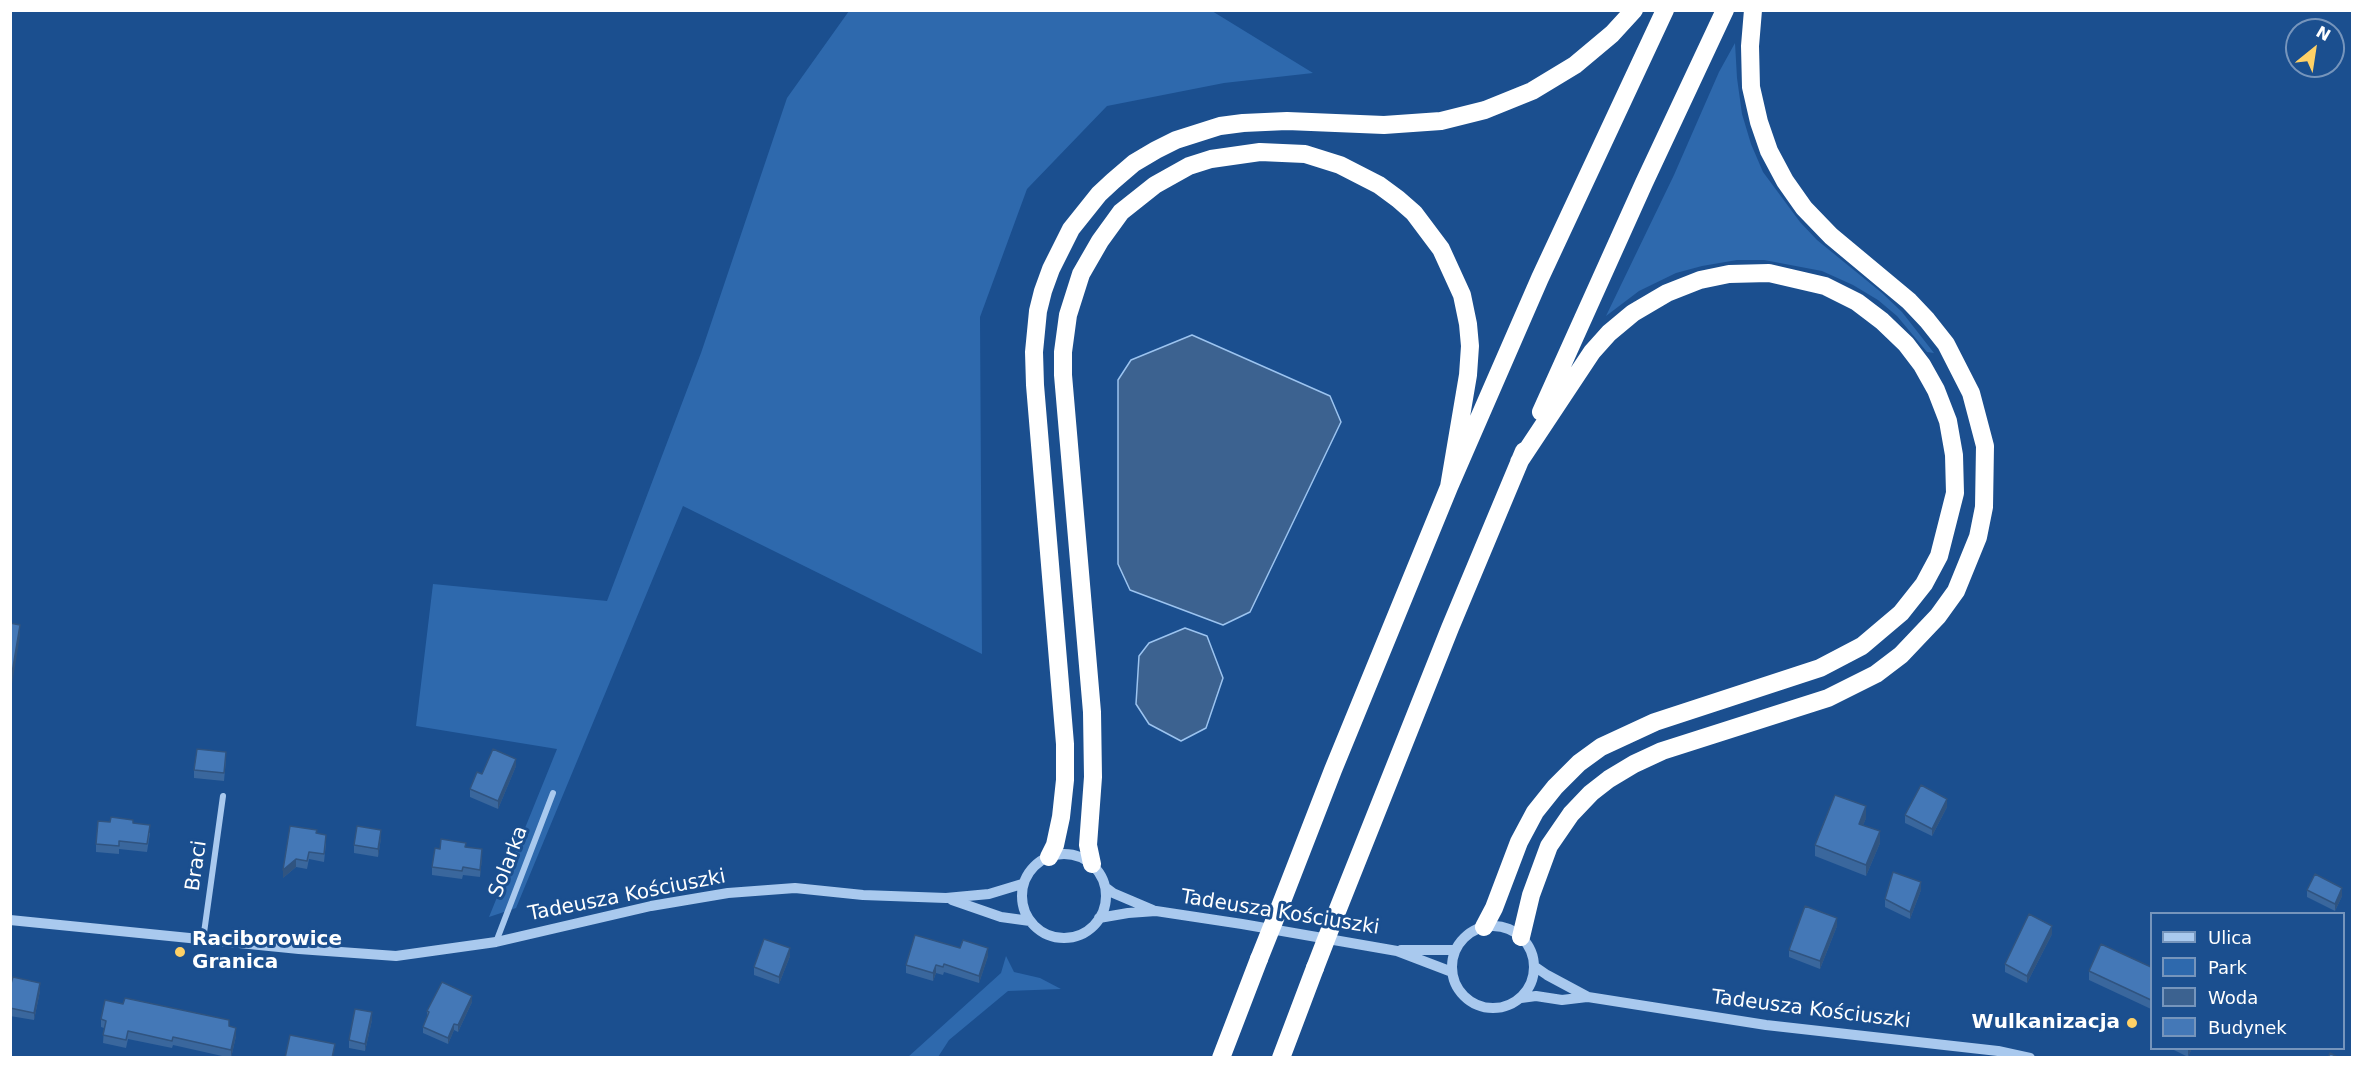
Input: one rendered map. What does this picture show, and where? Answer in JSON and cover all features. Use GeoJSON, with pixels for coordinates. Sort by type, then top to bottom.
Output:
{"type":"FeatureCollection","features":[{"type":"Feature","properties":{"kind":"highway"},"geometry":{"type":"LineString","coordinates":[[1049,857],[1055,845],[1061,817],[1065,780],[1065,744],[1034,352],[1038,311],[1043,291],[1051,269],[1071,230],[1113,181],[1142,159],[1176,140],[1220,126],[1243,123],[1287,121],[1384,126],[1441,121],[1485,110],[1532,91],[1561,74],[1594,50],[1634,10]]}},
{"type":"Feature","properties":{"kind":"highway"},"geometry":{"type":"LineString","coordinates":[[1221,1058],[1449,487],[1549,258],[1665,10]]}},
{"type":"Feature","properties":{"kind":"highway"},"geometry":{"type":"LineString","coordinates":[[1281,1058],[1450,628],[1519,462],[1620,235],[1725,10]]}},
{"type":"Feature","properties":{"kind":"highway"},"geometry":{"type":"LineString","coordinates":[[1521,937],[1531,895],[1550,846],[1571,814],[1591,793],[1634,764],[1662,751],[1828,698],[1876,675],[1901,655],[1938,616],[1960,582],[1978,537],[1984,507],[1985,446],[1971,393],[1946,344],[1927,320],[1909,301],[1831,236],[1804,208],[1785,180],[1769,151],[1751,87],[1750,46],[1753,10]]}},
{"type":"Feature","properties":{"kind":"highway"},"geometry":{"type":"LineString","coordinates":[[1092,864],[1088,845],[1093,777],[1092,712],[1064,387],[1063,352],[1068,315],[1081,274],[1100,240],[1121,212],[1155,185],[1189,166],[1211,159],[1260,152],[1305,154],[1332,162],[1362,175],[1398,199],[1414,213],[1441,249],[1462,295],[1468,324],[1468,375],[1449,487]]}},
{"type":"Feature","properties":{"kind":"highway"},"geometry":{"type":"LineString","coordinates":[[1484,927],[1519,842],[1535,812],[1555,786],[1579,763],[1601,747],[1654,722],[1820,668],[1862,646],[1901,613],[1924,584],[1939,556],[1955,493],[1954,455],[1948,421],[1932,382],[1906,344],[1882,321],[1857,302],[1825,286],[1770,273],[1729,274],[1700,280],[1667,292],[1633,313],[1609,333],[1592,352],[1519,462]]}},
{"type":"Feature","properties":{"kind":"street","name":"Solarka"},"geometry":{"type":"LineString","coordinates":[[496,942],[553,793]]}},
{"type":"Feature","properties":{"kind":"street","name":"Braci"},"geometry":{"type":"LineString","coordinates":[[203,940],[223,796]]}},
{"type":"Feature","properties":{"kind":"street"},"geometry":{"type":"LineString","coordinates":[[1066,854],[1079,857],[1092,864],[1100,874],[1105,886],[1105,903],[1099,918],[1082,933],[1060,938],[1047,935],[1030,921],[1021,898],[1022,884],[1033,869],[1049,857],[1066,854]]}},
{"type":"Feature","properties":{"kind":"street","name":"Tadeusza Kościuszki"},"geometry":{"type":"LineString","coordinates":[[10,920],[203,940],[396,956],[496,942],[651,906],[728,893],[795,888],[864,895],[946,898],[989,894],[1022,884]]}},
{"type":"Feature","properties":{"kind":"street","name":"Tadeusza Kościuszki"},"geometry":{"type":"LineString","coordinates":[[1105,886],[1113,893],[1156,911],[1397,951],[1455,950]]}},
{"type":"Feature","properties":{"kind":"street","name":"Tadeusza Kościuszki"},"geometry":{"type":"LineString","coordinates":[[946,898],[1000,916],[1030,921]]}},
{"type":"Feature","properties":{"kind":"street","name":"Tadeusza Kościuszki"},"geometry":{"type":"LineString","coordinates":[[1099,918],[1156,911]]}},
{"type":"Feature","properties":{"kind":"street"},"geometry":{"type":"LineString","coordinates":[[1484,927],[1499,927],[1521,937],[1528,945],[1534,966],[1532,979],[1521,998],[1501,1007],[1479,1005],[1461,993],[1452,972],[1455,950],[1468,935],[1484,927]]}},
{"type":"Feature","properties":{"kind":"street","name":"Tadeusza Kościuszki"},"geometry":{"type":"LineString","coordinates":[[1397,951],[1452,972]]}},
{"type":"Feature","properties":{"kind":"street","name":"Tadeusza Kościuszki"},"geometry":{"type":"LineString","coordinates":[[1534,966],[1588,997]]}},
{"type":"Feature","properties":{"kind":"street","name":"Tadeusza Kościuszki"},"geometry":{"type":"LineString","coordinates":[[1521,998],[1536,996],[1562,1000],[1588,997],[1766,1025],[1987,1050],[2030,1058]]}},
{"type":"Feature","properties":{"kind":"green space"},"geometry":{"type":"Polygon","coordinates":[[[849,11],[1212,11],[1313,73],[1224,83],[1107,106],[1027,189],[980,317],[982,654],[683,506],[516,908],[489,917],[557,749],[416,726],[433,584],[607,601],[701,353],[787,98],[849,11]]]}},
{"type":"Feature","properties":{"kind":"green space"},"geometry":{"type":"Polygon","coordinates":[[[1735,43],[1742,114],[1763,172],[1800,222],[1817,240],[1902,312],[1934,353],[1927,352],[1897,316],[1878,300],[1853,285],[1822,271],[1764,260],[1737,260],[1676,273],[1639,291],[1606,316],[1674,175],[1719,72],[1735,43]]]}},
{"type":"Feature","properties":{"kind":"green space"},"geometry":{"type":"Polygon","coordinates":[[[1006,956],[1014,972],[1040,978],[1061,989],[1008,991],[949,1040],[938,1057],[908,1057],[1001,973],[1006,956]]]}},
{"type":"Feature","properties":{"kind":"water"},"geometry":{"type":"Polygon","coordinates":[[[1192,335],[1330,396],[1341,422],[1250,612],[1223,625],[1130,590],[1118,564],[1118,380],[1131,360],[1192,335]]]}},
{"type":"Feature","properties":{"kind":"water"},"geometry":{"type":"Polygon","coordinates":[[[1185,628],[1207,636],[1223,678],[1206,728],[1181,741],[1149,724],[1136,704],[1139,656],[1149,643],[1185,628]]]}},
{"type":"Feature","properties":{"kind":"building"},"geometry":{"type":"Polygon","coordinates":[[[10,623],[20,625],[10,685],[10,623]]]}},
{"type":"Feature","properties":{"kind":"building"},"geometry":{"type":"Polygon","coordinates":[[[197,749],[226,752],[224,773],[194,770],[197,749]]]}},
{"type":"Feature","properties":{"kind":"building"},"geometry":{"type":"Polygon","coordinates":[[[493,749],[516,759],[498,801],[470,789],[477,772],[482,774],[493,749]]]}},
{"type":"Feature","properties":{"kind":"building"},"geometry":{"type":"Polygon","coordinates":[[[1921,785],[1947,799],[1932,829],[1905,815],[1921,785]]]}},
{"type":"Feature","properties":{"kind":"building"},"geometry":{"type":"Polygon","coordinates":[[[1835,795],[1866,806],[1859,824],[1880,831],[1866,865],[1815,845],[1835,795]]]}},
{"type":"Feature","properties":{"kind":"building"},"geometry":{"type":"Polygon","coordinates":[[[111,817],[150,825],[147,844],[119,841],[119,846],[96,844],[98,821],[110,822],[111,817]]]}},
{"type":"Feature","properties":{"kind":"building"},"geometry":{"type":"Polygon","coordinates":[[[290,826],[317,830],[316,833],[326,835],[324,854],[309,852],[307,861],[296,859],[283,870],[290,826]]]}},
{"type":"Feature","properties":{"kind":"building"},"geometry":{"type":"Polygon","coordinates":[[[357,826],[381,830],[378,849],[354,845],[357,826]]]}},
{"type":"Feature","properties":{"kind":"building"},"geometry":{"type":"Polygon","coordinates":[[[441,839],[466,843],[465,847],[482,849],[480,870],[463,867],[462,871],[432,867],[435,848],[440,849],[441,839]]]}},
{"type":"Feature","properties":{"kind":"building"},"geometry":{"type":"Polygon","coordinates":[[[1893,872],[1921,882],[1910,912],[1885,899],[1893,872]]]}},
{"type":"Feature","properties":{"kind":"building"},"geometry":{"type":"Polygon","coordinates":[[[2315,874],[2342,888],[2335,904],[2307,890],[2315,874]]]}},
{"type":"Feature","properties":{"kind":"building"},"geometry":{"type":"Polygon","coordinates":[[[1805,906],[1837,918],[1820,961],[1789,950],[1805,906]]]}},
{"type":"Feature","properties":{"kind":"building"},"geometry":{"type":"Polygon","coordinates":[[[2029,914],[2052,926],[2027,976],[2005,964],[2029,914]]]}},
{"type":"Feature","properties":{"kind":"building"},"geometry":{"type":"Polygon","coordinates":[[[915,935],[960,948],[963,940],[988,948],[979,976],[944,964],[943,967],[936,965],[933,973],[906,965],[915,935]]]}},
{"type":"Feature","properties":{"kind":"building"},"geometry":{"type":"Polygon","coordinates":[[[764,939],[790,948],[779,977],[754,967],[764,939]]]}},
{"type":"Feature","properties":{"kind":"building"},"geometry":{"type":"Polygon","coordinates":[[[2101,944],[2150,967],[2150,1000],[2089,971],[2101,944]]]}},
{"type":"Feature","properties":{"kind":"building"},"geometry":{"type":"Polygon","coordinates":[[[13,977],[40,983],[34,1013],[10,1008],[10,987],[13,977]]]}},
{"type":"Feature","properties":{"kind":"building"},"geometry":{"type":"Polygon","coordinates":[[[442,982],[472,996],[458,1025],[454,1024],[448,1038],[423,1027],[429,1012],[427,1011],[442,982]]]}},
{"type":"Feature","properties":{"kind":"building"},"geometry":{"type":"Polygon","coordinates":[[[125,998],[229,1020],[229,1026],[236,1028],[231,1050],[173,1037],[172,1041],[128,1031],[126,1040],[103,1035],[106,1021],[101,1019],[105,1000],[123,1004],[125,998]]]}},
{"type":"Feature","properties":{"kind":"building"},"geometry":{"type":"Polygon","coordinates":[[[355,1009],[372,1012],[365,1044],[349,1040],[355,1009]]]}},
{"type":"Feature","properties":{"kind":"building"},"geometry":{"type":"Polygon","coordinates":[[[290,1035],[335,1044],[332,1058],[285,1058],[290,1035]]]}},
{"type":"Feature","properties":{"kind":"building"},"geometry":{"type":"Polygon","coordinates":[[[2330,1053],[2339,1058],[2328,1058],[2330,1053]]]}},
{"type":"Feature","properties":{"kind":"place","name":"Raciborowice Granica"},"geometry":{"type":"Point","coordinates":[180,952]}},
{"type":"Feature","properties":{"kind":"place","name":"Wulkanizacja"},"geometry":{"type":"Point","coordinates":[2132,1023]}}]}
